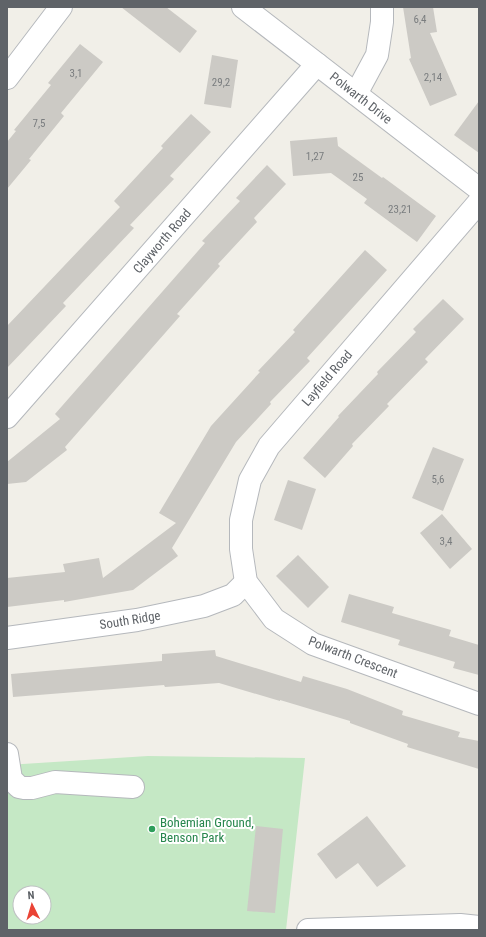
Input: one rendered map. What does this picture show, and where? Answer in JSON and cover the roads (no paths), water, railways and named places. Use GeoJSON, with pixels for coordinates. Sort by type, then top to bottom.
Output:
{"type":"FeatureCollection","features":[{"type":"Feature","properties":{"kind":"street"},"geometry":{"type":"LineString","coordinates":[[7,78],[61,7]]}},
{"type":"Feature","properties":{"kind":"street","name":"Polwarth Drive"},"geometry":{"type":"LineString","coordinates":[[243,7],[479,189]]}},
{"type":"Feature","properties":{"kind":"street"},"geometry":{"type":"LineString","coordinates":[[356,94],[377,55],[382,22],[382,7]]}},
{"type":"Feature","properties":{"kind":"street","name":"Clayworth Road"},"geometry":{"type":"LineString","coordinates":[[7,417],[317,64]]}},
{"type":"Feature","properties":{"kind":"street","name":"Layfield Road"},"geometry":{"type":"LineString","coordinates":[[246,582],[241,549],[241,520],[250,480],[269,446],[479,202]]}},
{"type":"Feature","properties":{"kind":"street","name":"South Ridge"},"geometry":{"type":"LineString","coordinates":[[7,638],[137,620],[204,606],[233,595],[246,582]]}},
{"type":"Feature","properties":{"kind":"street","name":"Polwarth Crescent"},"geometry":{"type":"LineString","coordinates":[[246,582],[274,618],[313,644],[479,704]]}},
{"type":"Feature","properties":{"kind":"street"},"geometry":{"type":"LineString","coordinates":[[7,754],[11,779],[18,787],[32,788],[55,782],[133,787]]}},
{"type":"Feature","properties":{"kind":"street"},"geometry":{"type":"LineString","coordinates":[[308,930],[460,925],[479,927]]}},
{"type":"Feature","properties":{"kind":"place","name":"Bohemian Ground, Benson Park"},"geometry":{"type":"Point","coordinates":[152,829]}}]}
